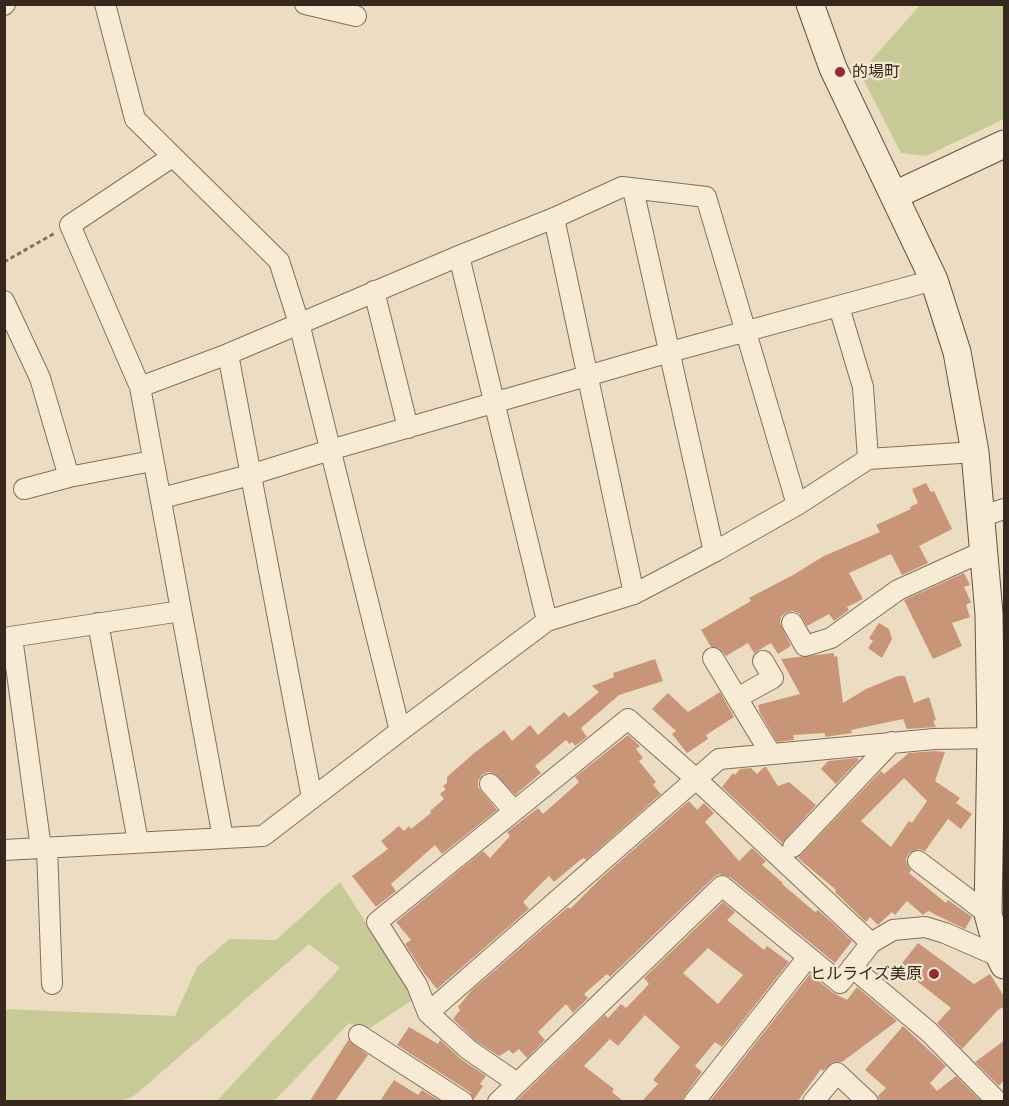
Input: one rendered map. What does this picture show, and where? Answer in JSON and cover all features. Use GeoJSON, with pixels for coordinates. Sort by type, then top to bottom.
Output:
{"type":"FeatureCollection","features":[{"type":"Feature","properties":{"kind":"street"},"geometry":{"type":"LineString","coordinates":[[105,4],[135,119],[279,261],[299,323],[400,731]]}},
{"type":"Feature","properties":{"kind":"street"},"geometry":{"type":"LineString","coordinates":[[305,4],[356,16]]}},
{"type":"Feature","properties":{"kind":"street"},"geometry":{"type":"LineString","coordinates":[[810,4],[833,68],[934,280],[957,352],[975,452],[992,511],[984,551],[989,614],[992,738],[988,914],[1002,961]]}},
{"type":"Feature","properties":{"kind":"street"},"geometry":{"type":"LineString","coordinates":[[895,195],[1005,144]]}},
{"type":"Feature","properties":{"kind":"street"},"geometry":{"type":"LineString","coordinates":[[172,157],[70,225],[140,387],[223,838]]}},
{"type":"Feature","properties":{"kind":"street"},"geometry":{"type":"LineString","coordinates":[[140,387],[228,354],[374,291],[554,218],[622,187],[706,197],[797,505]]}},
{"type":"Feature","properties":{"kind":"street"},"geometry":{"type":"LineString","coordinates":[[633,189],[714,552]]}},
{"type":"Feature","properties":{"kind":"street"},"geometry":{"type":"LineString","coordinates":[[554,218],[634,594]]}},
{"type":"Feature","properties":{"kind":"street"},"geometry":{"type":"LineString","coordinates":[[459,256],[547,621]]}},
{"type":"Feature","properties":{"kind":"street"},"geometry":{"type":"LineString","coordinates":[[162,498],[250,475],[670,352],[934,280]]}},
{"type":"Feature","properties":{"kind":"street"},"geometry":{"type":"LineString","coordinates":[[374,291],[408,428]]}},
{"type":"Feature","properties":{"kind":"street"},"geometry":{"type":"LineString","coordinates":[[4,301],[40,378],[69,477]]}},
{"type":"Feature","properties":{"kind":"street"},"geometry":{"type":"LineString","coordinates":[[838,307],[863,387],[868,459]]}},
{"type":"Feature","properties":{"kind":"street"},"geometry":{"type":"LineString","coordinates":[[228,354],[312,798]]}},
{"type":"Feature","properties":{"kind":"street"},"geometry":{"type":"LineString","coordinates":[[4,850],[263,836],[547,621],[634,594],[797,505],[868,459],[975,452]]}},
{"type":"Feature","properties":{"kind":"street"},"geometry":{"type":"LineString","coordinates":[[24,489],[69,477],[152,461]]}},
{"type":"Feature","properties":{"kind":"street"},"geometry":{"type":"LineString","coordinates":[[792,623],[805,645],[831,639],[898,590],[984,551]]}},
{"type":"Feature","properties":{"kind":"street"},"geometry":{"type":"LineString","coordinates":[[52,984],[44,848],[8,638],[181,611]]}},
{"type":"Feature","properties":{"kind":"street"},"geometry":{"type":"LineString","coordinates":[[98,623],[138,842]]}},
{"type":"Feature","properties":{"kind":"street"},"geometry":{"type":"LineString","coordinates":[[713,658],[771,754]]}},
{"type":"Feature","properties":{"kind":"street"},"geometry":{"type":"LineString","coordinates":[[737,698],[773,678],[763,661]]}},
{"type":"Feature","properties":{"kind":"street"},"geometry":{"type":"LineString","coordinates":[[517,1083],[469,1050],[428,1013],[417,985],[377,922],[628,719],[872,943]]}},
{"type":"Feature","properties":{"kind":"street"},"geometry":{"type":"LineString","coordinates":[[428,1013],[719,759],[892,742],[992,738]]}},
{"type":"Feature","properties":{"kind":"street"},"geometry":{"type":"LineString","coordinates":[[794,847],[892,742]]}},
{"type":"Feature","properties":{"kind":"street"},"geometry":{"type":"LineString","coordinates":[[490,783],[513,811]]}},
{"type":"Feature","properties":{"kind":"street"},"geometry":{"type":"LineString","coordinates":[[918,861],[988,914]]}},
{"type":"Feature","properties":{"kind":"street"},"geometry":{"type":"LineString","coordinates":[[498,1101],[722,886],[840,983],[872,943],[893,930],[925,927],[945,933],[1002,961]]}},
{"type":"Feature","properties":{"kind":"street"},"geometry":{"type":"LineString","coordinates":[[694,1101],[808,957]]}},
{"type":"Feature","properties":{"kind":"street"},"geometry":{"type":"LineString","coordinates":[[852,967],[929,1032],[998,1101]]}},
{"type":"Feature","properties":{"kind":"street"},"geometry":{"type":"LineString","coordinates":[[359,1035],[462,1101]]}},
{"type":"Feature","properties":{"kind":"street"},"geometry":{"type":"LineString","coordinates":[[813,1101],[837,1073],[868,1101]]}},
{"type":"Feature","properties":{"kind":"path"},"geometry":{"type":"LineString","coordinates":[[4,261],[70,225]]}},
{"type":"Feature","properties":{"kind":"green space"},"geometry":{"type":"Polygon","coordinates":[[[921,4],[1004,5],[1004,119],[926,156],[901,153],[860,73],[921,4]]]}},
{"type":"Feature","properties":{"kind":"green space"},"geometry":{"type":"Polygon","coordinates":[[[340,882],[414,999],[367,1030],[349,1023],[274,1101],[217,1101],[340,968],[309,944],[134,1096],[119,1102],[5,1102],[5,1009],[175,1016],[197,967],[229,939],[276,940],[340,882]]]}},
{"type":"Feature","properties":{"kind":"building"},"geometry":{"type":"Polygon","coordinates":[[[926,483],[931,492],[934,491],[952,529],[919,546],[928,563],[902,575],[891,554],[849,573],[863,599],[847,607],[849,610],[834,621],[829,614],[807,626],[799,613],[792,611],[786,613],[781,617],[780,623],[791,646],[778,654],[771,643],[754,653],[748,643],[726,656],[719,648],[711,647],[701,630],[751,601],[749,598],[824,556],[880,532],[876,525],[911,509],[910,507],[918,503],[912,489],[926,483]]]}},
{"type":"Feature","properties":{"kind":"building"},"geometry":{"type":"Polygon","coordinates":[[[964,573],[970,585],[964,587],[971,602],[966,605],[970,617],[952,623],[962,646],[933,659],[904,600],[964,573]]]}},
{"type":"Feature","properties":{"kind":"building"},"geometry":{"type":"Polygon","coordinates":[[[879,623],[889,629],[892,639],[882,658],[868,648],[873,641],[869,638],[879,623]]]}},
{"type":"Feature","properties":{"kind":"building"},"geometry":{"type":"Polygon","coordinates":[[[834,653],[834,657],[837,656],[843,703],[866,689],[898,676],[905,676],[914,703],[929,697],[936,727],[907,729],[903,719],[851,730],[852,733],[825,737],[825,733],[793,735],[794,740],[777,742],[760,713],[758,705],[800,694],[781,659],[834,653]]]}},
{"type":"Feature","properties":{"kind":"building"},"geometry":{"type":"Polygon","coordinates":[[[655,659],[663,681],[619,695],[581,728],[587,737],[575,746],[566,740],[535,766],[541,773],[515,795],[494,773],[488,772],[482,775],[478,781],[478,787],[497,810],[442,854],[435,845],[391,884],[396,891],[376,907],[352,876],[388,849],[381,841],[399,826],[404,831],[409,826],[411,829],[431,813],[430,811],[444,799],[440,794],[446,789],[443,786],[447,783],[447,777],[504,730],[512,741],[530,725],[538,735],[564,712],[569,717],[599,692],[592,686],[614,677],[613,673],[655,659]]]}},
{"type":"Feature","properties":{"kind":"building"},"geometry":{"type":"Polygon","coordinates":[[[720,692],[734,717],[706,735],[708,739],[687,753],[672,734],[676,731],[652,709],[668,693],[688,712],[720,692]]]}},
{"type":"Feature","properties":{"kind":"building"},"geometry":{"type":"Polygon","coordinates":[[[628,735],[640,746],[636,749],[643,758],[639,761],[656,782],[653,785],[661,794],[586,860],[584,858],[580,860],[554,882],[549,876],[523,902],[529,909],[437,989],[405,944],[411,940],[396,922],[483,851],[490,858],[510,836],[507,832],[538,808],[543,814],[579,782],[575,777],[628,735]]]}},
{"type":"Feature","properties":{"kind":"building"},"geometry":{"type":"Polygon","coordinates":[[[945,752],[935,781],[960,798],[956,803],[972,814],[961,829],[948,819],[925,851],[919,849],[909,853],[906,859],[911,871],[909,873],[946,903],[948,900],[972,917],[965,929],[928,911],[923,915],[907,901],[895,915],[892,912],[878,925],[870,917],[866,922],[835,892],[836,890],[798,858],[881,771],[884,774],[909,753],[945,752]],[[904,778],[861,821],[891,847],[909,821],[912,823],[927,801],[904,778]]]}},
{"type":"Feature","properties":{"kind":"building"},"geometry":{"type":"Polygon","coordinates":[[[857,758],[859,760],[836,784],[821,769],[828,761],[857,758]]]}},
{"type":"Feature","properties":{"kind":"building"},"geometry":{"type":"Polygon","coordinates":[[[764,767],[778,786],[789,782],[816,805],[782,843],[722,787],[733,773],[735,775],[740,769],[751,768],[757,774],[764,767]]]}},
{"type":"Feature","properties":{"kind":"building"},"geometry":{"type":"Polygon","coordinates":[[[689,801],[697,810],[704,803],[714,813],[705,822],[739,861],[752,848],[766,861],[762,865],[782,884],[815,912],[818,910],[852,941],[835,963],[730,877],[719,874],[610,977],[607,974],[584,994],[588,998],[573,1013],[566,1004],[538,1032],[545,1040],[527,1058],[519,1049],[513,1054],[509,1050],[499,1056],[476,1041],[453,1019],[460,1010],[458,1007],[472,990],[568,907],[570,909],[601,878],[689,801]]]}},
{"type":"Feature","properties":{"kind":"building"},"geometry":{"type":"Polygon","coordinates":[[[723,902],[735,912],[727,920],[764,950],[767,946],[789,962],[722,1047],[715,1042],[695,1066],[702,1072],[682,1101],[642,1101],[658,1084],[653,1080],[680,1047],[645,1015],[618,1046],[610,1039],[584,1066],[614,1089],[612,1092],[623,1101],[516,1101],[605,1015],[608,1018],[621,1004],[626,1008],[649,984],[644,978],[723,902]],[[708,948],[683,973],[718,1004],[743,975],[708,948]]]}},
{"type":"Feature","properties":{"kind":"building"},"geometry":{"type":"Polygon","coordinates":[[[918,943],[974,984],[990,974],[1005,998],[1005,1006],[998,1010],[962,1049],[937,1023],[951,1008],[899,967],[918,943]]]}},
{"type":"Feature","properties":{"kind":"building"},"geometry":{"type":"Polygon","coordinates":[[[810,974],[832,992],[847,1000],[857,987],[897,1021],[842,1062],[834,1062],[823,1071],[821,1069],[798,1101],[710,1101],[810,974]]]}},
{"type":"Feature","properties":{"kind":"building"},"geometry":{"type":"Polygon","coordinates":[[[903,1026],[946,1066],[930,1083],[937,1091],[956,1076],[981,1101],[880,1101],[878,1096],[886,1088],[865,1070],[903,1026]]]}},
{"type":"Feature","properties":{"kind":"building"},"geometry":{"type":"Polygon","coordinates":[[[409,1027],[438,1044],[440,1040],[462,1060],[486,1076],[480,1084],[483,1086],[474,1099],[470,1092],[397,1045],[409,1027]]]}},
{"type":"Feature","properties":{"kind":"building"},"geometry":{"type":"Polygon","coordinates":[[[348,1040],[368,1055],[335,1101],[310,1101],[348,1040]]]}},
{"type":"Feature","properties":{"kind":"building"},"geometry":{"type":"Polygon","coordinates":[[[1005,1040],[1005,1079],[999,1086],[975,1062],[1005,1040]]]}},
{"type":"Feature","properties":{"kind":"building"},"geometry":{"type":"Polygon","coordinates":[[[394,1080],[418,1095],[422,1090],[440,1101],[380,1101],[394,1080]]]}},
{"type":"Feature","properties":{"kind":"place","name":"的場町"},"geometry":{"type":"Point","coordinates":[840,72]}},
{"type":"Feature","properties":{"kind":"place","name":"ヒルライズ美原"},"geometry":{"type":"Point","coordinates":[934,974]}}]}
